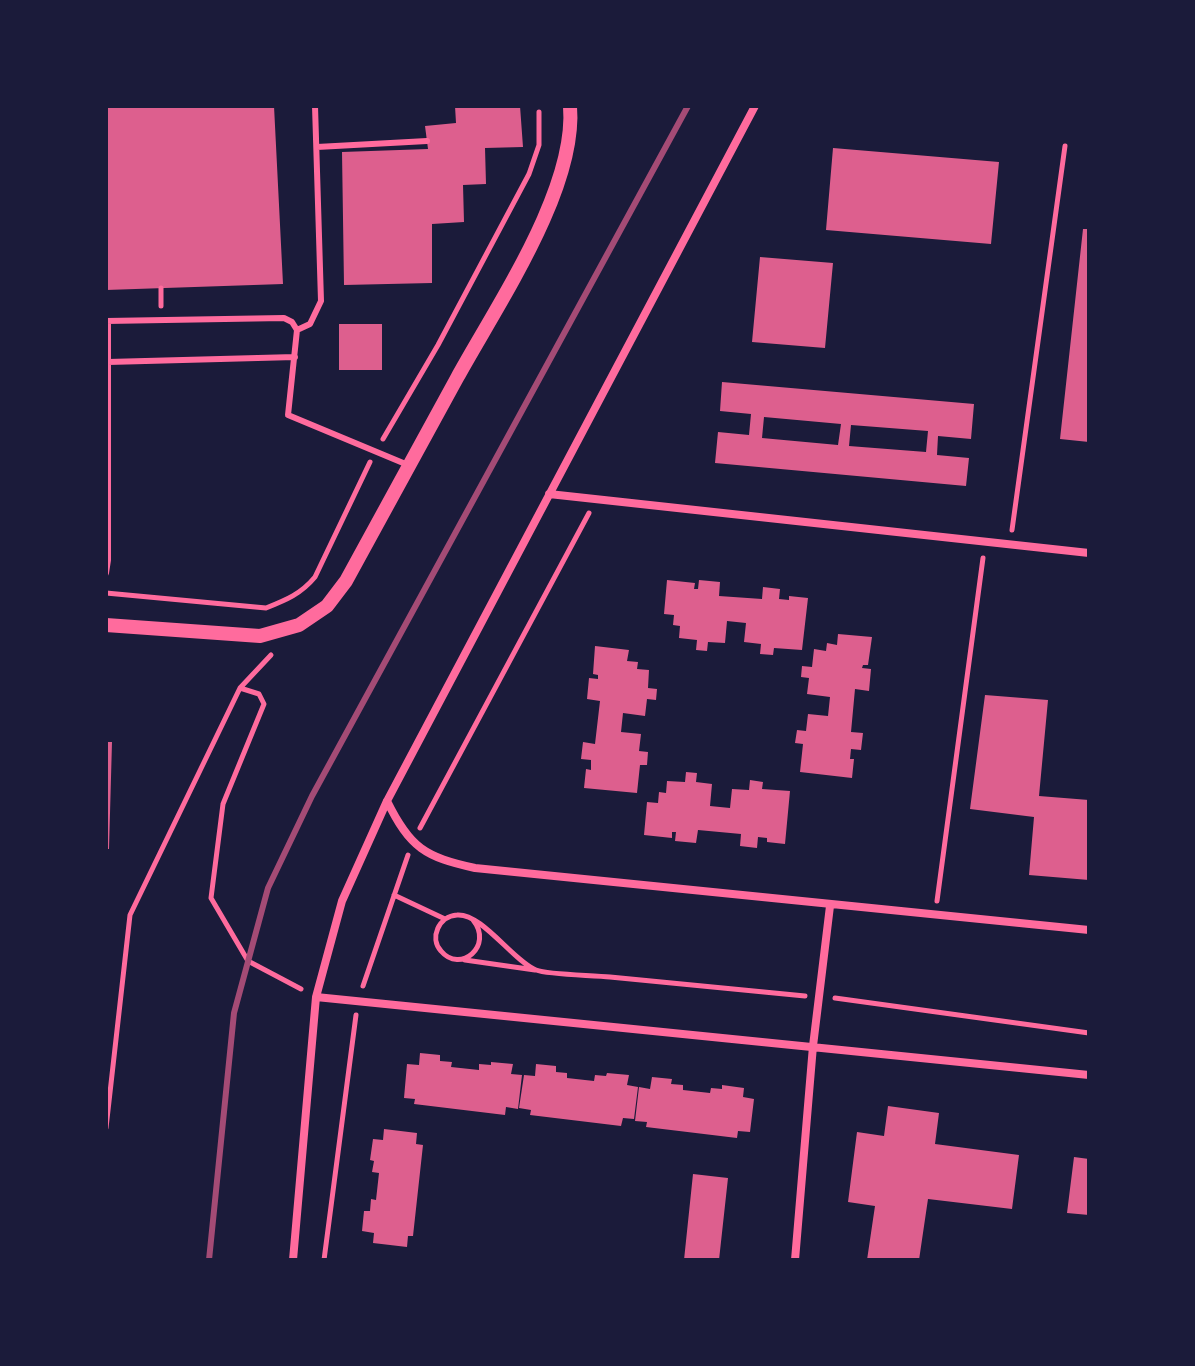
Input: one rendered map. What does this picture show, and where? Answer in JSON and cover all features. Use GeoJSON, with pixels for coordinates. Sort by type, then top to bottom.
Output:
{"type":"FeatureCollection","features":[{"type":"Feature","properties":{"kind":"street"},"geometry":{"type":"LineString","coordinates":[[106,625],[260,636],[299,625],[327,606],[346,581],[528,250],[556,193],[567,157],[570,106]]}},
{"type":"Feature","properties":{"kind":"street"},"geometry":{"type":"LineString","coordinates":[[293,1260],[316,997],[342,901],[387,801],[755,106]]}},
{"type":"Feature","properties":{"kind":"street"},"geometry":{"type":"LineString","coordinates":[[549,494],[1089,553]]}},
{"type":"Feature","properties":{"kind":"street"},"geometry":{"type":"LineString","coordinates":[[387,801],[397,823],[426,853],[443,861],[475,868],[1089,930]]}},
{"type":"Feature","properties":{"kind":"street"},"geometry":{"type":"LineString","coordinates":[[795,1260],[813,1046],[830,906]]}},
{"type":"Feature","properties":{"kind":"street"},"geometry":{"type":"LineString","coordinates":[[316,997],[1089,1075]]}},
{"type":"Feature","properties":{"kind":"lane"},"geometry":{"type":"LineString","coordinates":[[297,330],[310,324],[321,301],[315,106]]}},
{"type":"Feature","properties":{"kind":"lane"},"geometry":{"type":"LineString","coordinates":[[317,147],[427,141]]}},
{"type":"Feature","properties":{"kind":"lane"},"geometry":{"type":"LineString","coordinates":[[106,573],[107,321],[284,318],[292,322],[297,330],[288,415],[409,465]]}},
{"type":"Feature","properties":{"kind":"lane"},"geometry":{"type":"LineString","coordinates":[[108,362],[295,357]]}},
{"type":"Feature","properties":{"kind":"path"},"geometry":{"type":"LineString","coordinates":[[106,593],[266,608],[304,590],[315,577],[376,451],[438,345],[529,174],[539,145],[539,112]]}},
{"type":"Feature","properties":{"kind":"path"},"geometry":{"type":"LineString","coordinates":[[1010,544],[1065,146]]}},
{"type":"Feature","properties":{"kind":"path"},"geometry":{"type":"LineString","coordinates":[[324,1260],[358,1001],[394,895],[413,842],[596,500]]}},
{"type":"Feature","properties":{"kind":"path"},"geometry":{"type":"LineString","coordinates":[[935,914],[985,541]]}},
{"type":"Feature","properties":{"kind":"path"},"geometry":{"type":"LineString","coordinates":[[106,1128],[130,915],[240,688],[299,625]]}},
{"type":"Feature","properties":{"kind":"path"},"geometry":{"type":"LineString","coordinates":[[240,688],[259,694],[264,704],[223,804],[211,898],[248,961],[316,997]]}},
{"type":"Feature","properties":{"kind":"path"},"geometry":{"type":"LineString","coordinates":[[394,895],[445,919]]}},
{"type":"Feature","properties":{"kind":"path"},"geometry":{"type":"LineString","coordinates":[[536,970],[473,920],[460,914],[445,919],[437,930],[437,945],[446,956],[460,959],[536,970],[819,997],[1089,1033]]}},
{"type":"Feature","properties":{"kind":"path"},"geometry":{"type":"LineString","coordinates":[[460,959],[473,953],[480,940],[473,920]]}},
{"type":"Feature","properties":{"kind":"building"},"geometry":{"type":"Polygon","coordinates":[[[106,106],[274,106],[283,284],[106,290],[106,106]]]}},
{"type":"Feature","properties":{"kind":"building"},"geometry":{"type":"Polygon","coordinates":[[[455,106],[520,106],[523,147],[485,148],[486,184],[463,185],[464,222],[432,224],[432,283],[344,285],[342,152],[428,149],[425,126],[456,123],[455,106]]]}},
{"type":"Feature","properties":{"kind":"building"},"geometry":{"type":"Polygon","coordinates":[[[833,148],[999,162],[991,244],[826,230],[833,148]]]}},
{"type":"Feature","properties":{"kind":"building"},"geometry":{"type":"Polygon","coordinates":[[[1083,229],[1089,229],[1089,442],[1060,439],[1083,229]]]}},
{"type":"Feature","properties":{"kind":"building"},"geometry":{"type":"Polygon","coordinates":[[[760,257],[833,263],[825,348],[752,342],[760,257]]]}},
{"type":"Feature","properties":{"kind":"building"},"geometry":{"type":"Polygon","coordinates":[[[339,324],[382,324],[382,370],[339,370],[339,324]]]}},
{"type":"Feature","properties":{"kind":"building"},"geometry":{"type":"Polygon","coordinates":[[[722,382],[974,404],[971,439],[938,436],[937,455],[969,458],[966,486],[715,463],[718,432],[749,435],[751,414],[720,411],[722,382]],[[764,417],[762,438],[838,445],[841,424],[764,417]],[[851,425],[849,446],[926,452],[928,431],[851,425]]]}},
{"type":"Feature","properties":{"kind":"building"},"geometry":{"type":"Polygon","coordinates":[[[667,580],[695,583],[694,589],[698,589],[699,580],[720,582],[719,596],[762,599],[763,587],[780,589],[779,599],[789,600],[789,596],[808,598],[802,650],[774,648],[773,655],[760,654],[761,644],[744,642],[746,623],[727,621],[725,643],[708,642],[707,651],[696,650],[697,640],[679,638],[680,626],[673,625],[674,615],[664,614],[667,580]]]}},
{"type":"Feature","properties":{"kind":"building"},"geometry":{"type":"Polygon","coordinates":[[[838,634],[872,637],[868,665],[862,668],[871,669],[869,691],[855,689],[851,732],[863,733],[861,750],[851,749],[850,759],[854,759],[852,778],[800,772],[803,744],[795,743],[797,730],[806,731],[808,714],[828,716],[830,697],[807,694],[809,678],[801,677],[802,666],[812,667],[814,649],[826,651],[827,643],[837,645],[838,634]]]}},
{"type":"Feature","properties":{"kind":"building"},"geometry":{"type":"Polygon","coordinates":[[[595,646],[629,650],[627,661],[638,662],[637,669],[649,670],[648,688],[657,689],[656,700],[647,699],[645,716],[623,713],[621,732],[641,734],[639,751],[648,752],[647,765],[640,765],[637,793],[584,788],[586,769],[591,770],[591,760],[581,759],[583,742],[595,744],[600,701],[587,699],[589,678],[598,679],[598,675],[593,674],[595,646]]]}},
{"type":"Feature","properties":{"kind":"building"},"geometry":{"type":"Polygon","coordinates":[[[985,695],[1048,700],[1039,796],[1089,800],[1089,880],[1029,875],[1034,817],[970,809],[985,695]]]}},
{"type":"Feature","properties":{"kind":"building"},"geometry":{"type":"Polygon","coordinates":[[[106,742],[112,742],[109,849],[106,849],[106,742]]]}},
{"type":"Feature","properties":{"kind":"building"},"geometry":{"type":"Polygon","coordinates":[[[686,772],[697,773],[696,782],[712,784],[710,806],[730,808],[732,789],[749,790],[750,780],[763,782],[762,789],[790,791],[785,844],[767,842],[767,838],[758,837],[757,848],[740,846],[741,834],[698,830],[696,843],[675,841],[676,832],[672,832],[672,838],[644,835],[647,802],[658,803],[659,792],[666,793],[667,781],[685,782],[686,772]]]}},
{"type":"Feature","properties":{"kind":"building"},"geometry":{"type":"Polygon","coordinates":[[[420,1053],[440,1055],[440,1061],[452,1062],[451,1067],[479,1070],[479,1064],[513,1064],[511,1074],[522,1075],[518,1109],[506,1107],[505,1115],[414,1104],[415,1099],[404,1098],[407,1064],[419,1065],[420,1053]]]}},
{"type":"Feature","properties":{"kind":"building"},"geometry":{"type":"Polygon","coordinates":[[[536,1064],[556,1066],[556,1072],[567,1073],[567,1078],[594,1081],[595,1075],[629,1075],[627,1085],[638,1087],[634,1119],[623,1118],[621,1126],[530,1115],[531,1110],[519,1108],[524,1075],[535,1076],[536,1064]]]}},
{"type":"Feature","properties":{"kind":"building"},"geometry":{"type":"Polygon","coordinates":[[[652,1077],[672,1079],[671,1084],[683,1085],[683,1090],[710,1093],[711,1088],[722,1089],[722,1085],[744,1088],[743,1097],[754,1099],[750,1132],[738,1131],[737,1138],[646,1127],[647,1122],[635,1121],[639,1087],[650,1089],[652,1077]]]}},
{"type":"Feature","properties":{"kind":"building"},"geometry":{"type":"Polygon","coordinates":[[[888,1106],[939,1113],[935,1144],[1019,1155],[1012,1209],[928,1199],[919,1260],[867,1260],[875,1206],[848,1202],[857,1132],[884,1136],[888,1106]]]}},
{"type":"Feature","properties":{"kind":"building"},"geometry":{"type":"Polygon","coordinates":[[[384,1129],[417,1133],[416,1144],[423,1145],[413,1236],[408,1236],[407,1247],[373,1243],[374,1233],[362,1231],[364,1211],[370,1211],[371,1199],[376,1200],[379,1173],[372,1172],[373,1139],[383,1140],[384,1129]]]}},
{"type":"Feature","properties":{"kind":"building"},"geometry":{"type":"Polygon","coordinates":[[[1074,1157],[1089,1159],[1089,1215],[1067,1213],[1074,1157]]]}},
{"type":"Feature","properties":{"kind":"building"},"geometry":{"type":"Polygon","coordinates":[[[693,1174],[728,1178],[719,1260],[684,1260],[693,1174]]]}},
{"type":"Feature","properties":{"kind":"railway"},"geometry":{"type":"LineString","coordinates":[[209,1260],[234,1013],[268,888],[312,796],[688,106]]}}]}
